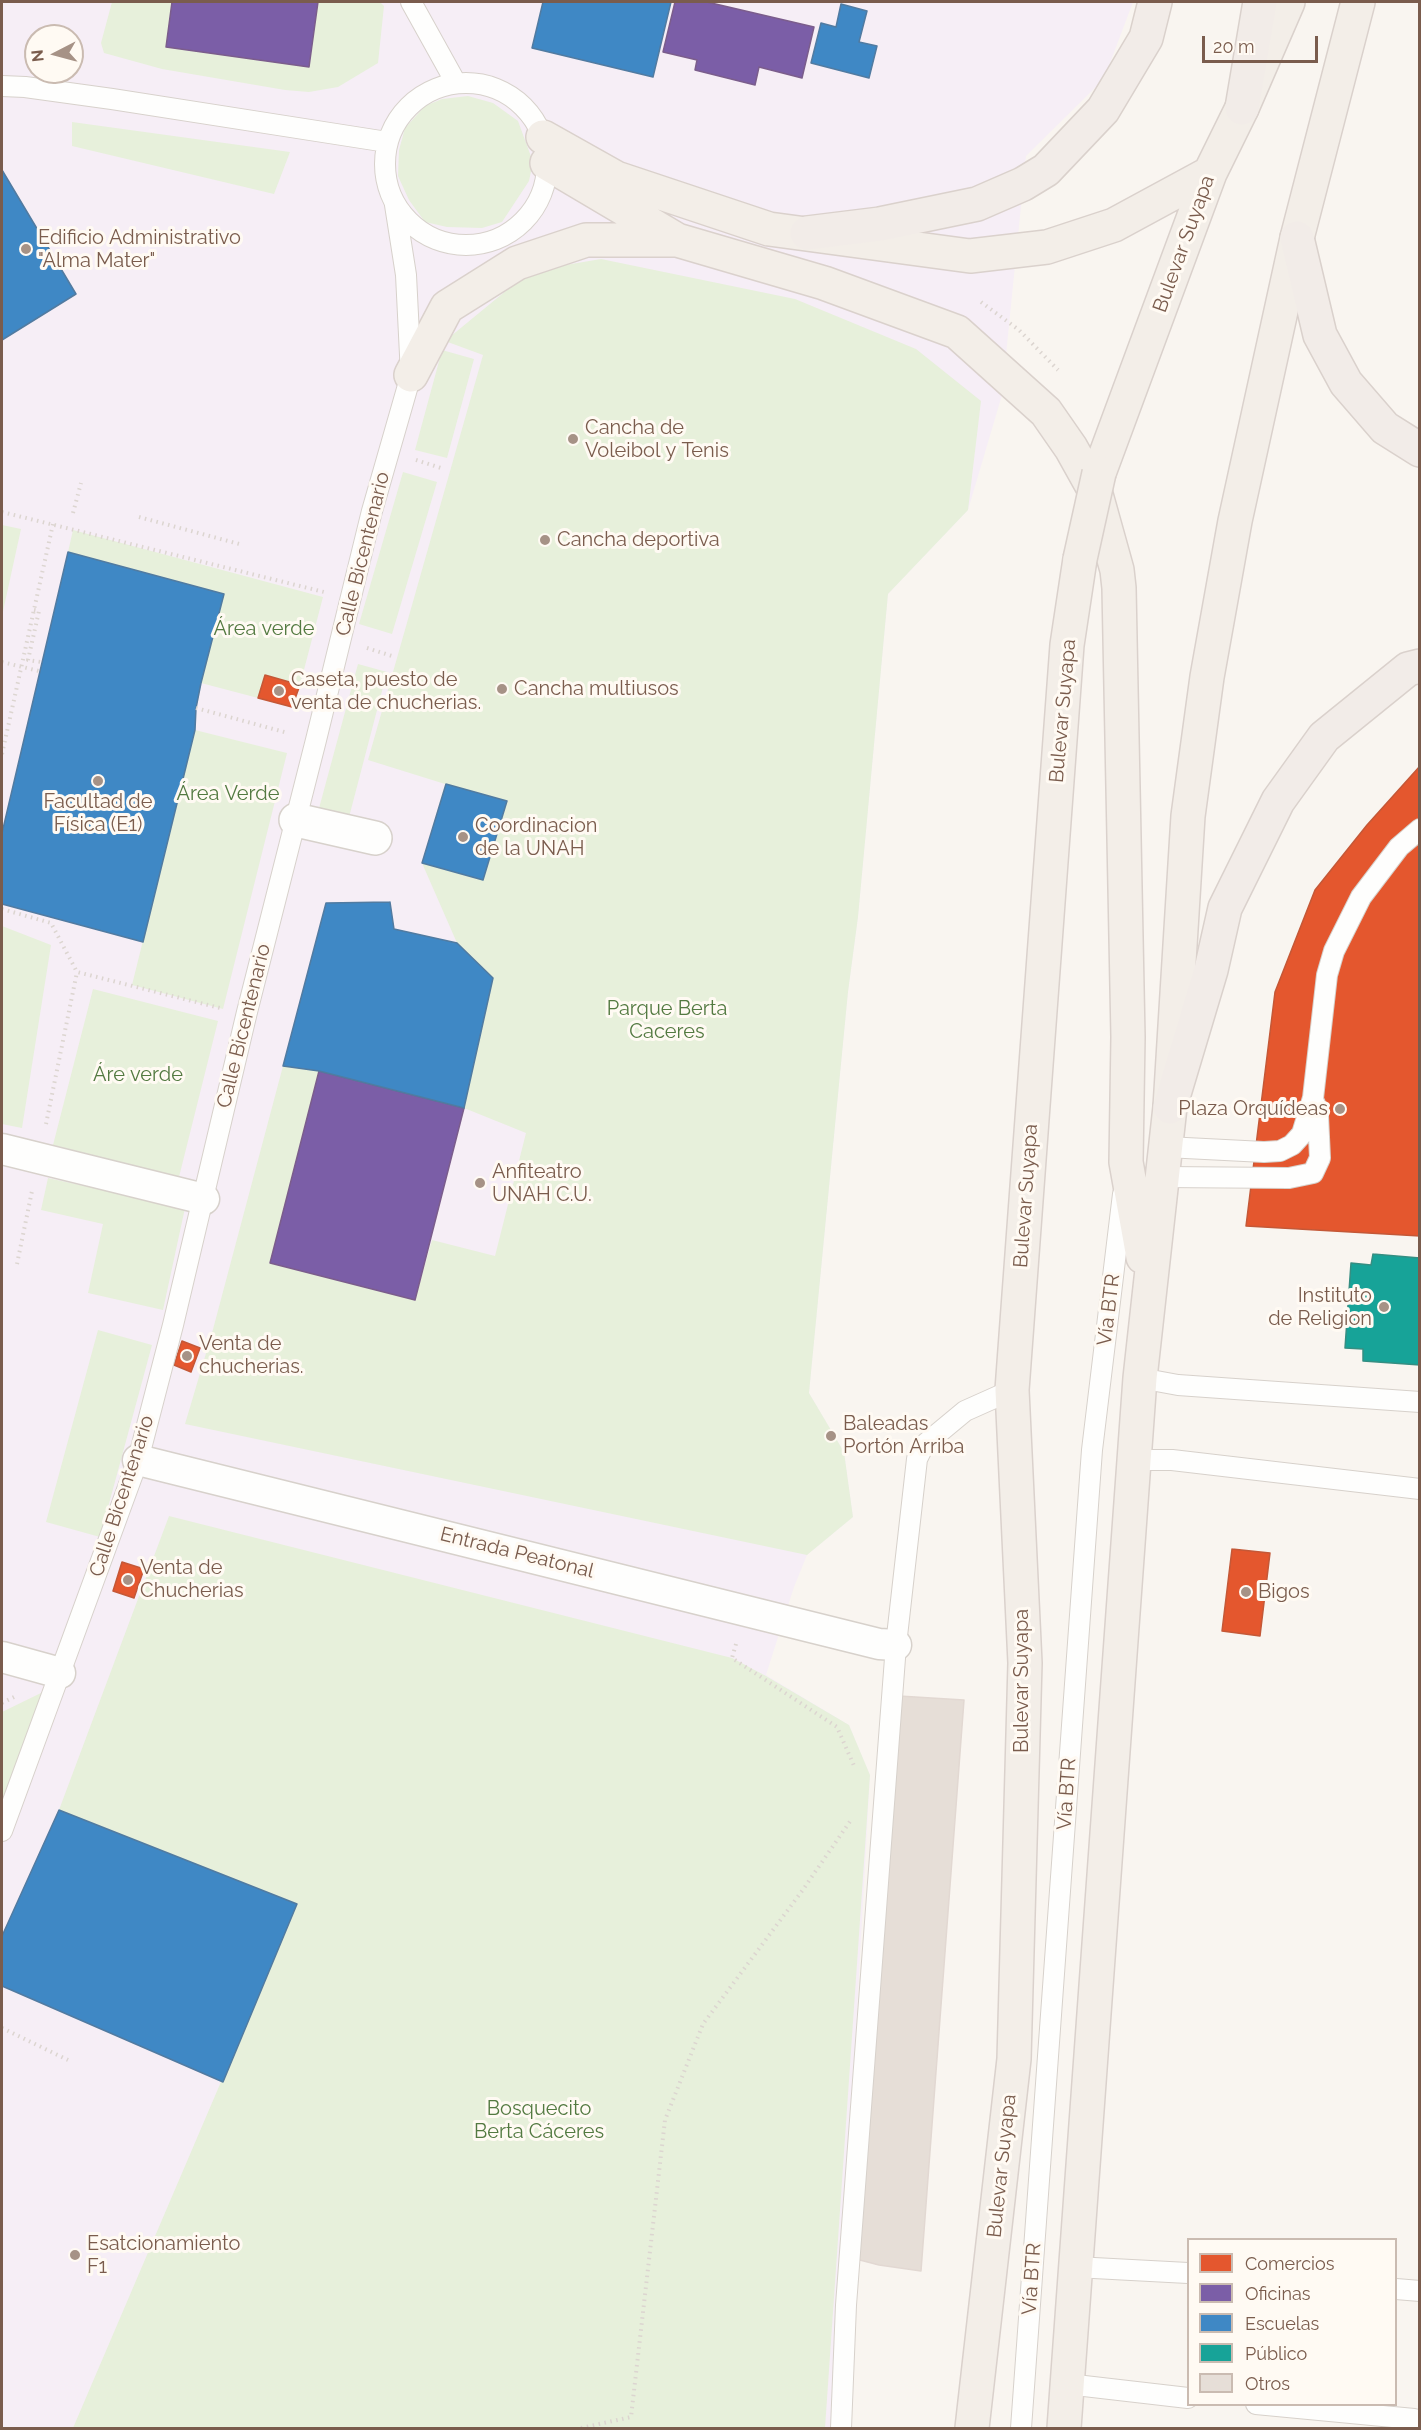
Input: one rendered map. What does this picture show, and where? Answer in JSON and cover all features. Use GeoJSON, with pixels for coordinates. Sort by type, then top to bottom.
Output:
{"type":"FeatureCollection","features":[{"type":"Feature","properties":{"kind":"highway"},"geometry":{"type":"LineString","coordinates":[[807,233],[879,224],[976,204],[1023,184],[1046,170],[1103,110],[1146,38],[1155,2]]}},
{"type":"Feature","properties":{"kind":"highway"},"geometry":{"type":"LineString","coordinates":[[1242,108],[1260,2]]}},
{"type":"Feature","properties":{"kind":"highway"},"geometry":{"type":"LineString","coordinates":[[1297,238],[1320,335],[1346,383],[1385,428],[1419,450]]}},
{"type":"Feature","properties":{"kind":"highway"},"geometry":{"type":"LineString","coordinates":[[1170,1107],[1211,970],[1225,908],[1278,801],[1324,737],[1408,669],[1419,666]]}},
{"type":"Feature","properties":{"kind":"main road","name":"Bulevar Suyapa"},"geometry":{"type":"LineString","coordinates":[[972,2428],[1014,2059],[1025,1663],[1012,1390],[1067,645],[1080,559],[1099,473],[1210,174],[1242,108],[1288,2]]}},
{"type":"Feature","properties":{"kind":"main road"},"geometry":{"type":"LineString","coordinates":[[1064,2428],[1133,1460],[1170,1107],[1188,816],[1207,677],[1235,521],[1297,238],[1358,2]]}},
{"type":"Feature","properties":{"kind":"main road"},"geometry":{"type":"LineString","coordinates":[[545,150],[616,178],[769,229],[970,256],[1047,247],[1113,225],[1210,174]]}},
{"type":"Feature","properties":{"kind":"main road"},"geometry":{"type":"LineString","coordinates":[[545,150],[677,240]]}},
{"type":"Feature","properties":{"kind":"main road"},"geometry":{"type":"LineString","coordinates":[[411,375],[447,307],[517,263],[586,240],[677,240],[824,283],[957,332],[1046,411],[1071,448],[1095,491],[1117,570],[1128,1037],[1126,1162],[1150,1293]]}},
{"type":"Feature","properties":{"kind":"street"},"geometry":{"type":"LineString","coordinates":[[296,820],[375,838]]}},
{"type":"Feature","properties":{"kind":"street"},"geometry":{"type":"LineString","coordinates":[[2,1149],[204,1199]]}},
{"type":"Feature","properties":{"kind":"street","name":"Entrada Peatonal"},"geometry":{"type":"LineString","coordinates":[[138,1460],[879,1644],[896,1645]]}},
{"type":"Feature","properties":{"kind":"street"},"geometry":{"type":"LineString","coordinates":[[2,1657],[60,1673]]}},
{"type":"Feature","properties":{"kind":"lane"},"geometry":{"type":"LineString","coordinates":[[411,2],[456,83]]}},
{"type":"Feature","properties":{"kind":"lane"},"geometry":{"type":"LineString","coordinates":[[456,83],[483,84],[509,94],[529,113],[545,150],[543,192],[527,218],[504,237],[475,246],[445,244],[416,230],[395,206],[385,175],[387,142],[396,121],[411,104],[429,91],[456,83]]}},
{"type":"Feature","properties":{"kind":"lane"},"geometry":{"type":"LineString","coordinates":[[2,86],[112,99],[387,142]]}},
{"type":"Feature","properties":{"kind":"lane","name":"Calle Bicentenario"},"geometry":{"type":"LineString","coordinates":[[2,1831],[138,1460],[372,511],[411,375],[406,275],[395,206]]}},
{"type":"Feature","properties":{"kind":"lane"},"geometry":{"type":"LineString","coordinates":[[1164,1162],[1280,1150],[1292,1146],[1302,1134],[1313,1098],[1327,975],[1334,951],[1361,897],[1399,847],[1419,829]]}},
{"type":"Feature","properties":{"kind":"lane"},"geometry":{"type":"LineString","coordinates":[[1164,1162],[1289,1178],[1314,1173],[1320,1158],[1318,1116],[1313,1098]]}},
{"type":"Feature","properties":{"kind":"lane","name":"Vía BTR"},"geometry":{"type":"LineString","coordinates":[[1021,2428],[1092,1450],[1126,1162]]}},
{"type":"Feature","properties":{"kind":"lane"},"geometry":{"type":"LineString","coordinates":[[1140,1378],[1178,1385],[1419,1402]]}},
{"type":"Feature","properties":{"kind":"lane"},"geometry":{"type":"LineString","coordinates":[[841,2428],[846,2305],[896,1645],[917,1459],[924,1445],[965,1411],[1012,1390]]}},
{"type":"Feature","properties":{"kind":"lane"},"geometry":{"type":"LineString","coordinates":[[1133,1460],[1172,1460],[1419,1489]]}},
{"type":"Feature","properties":{"kind":"lane"},"geometry":{"type":"LineString","coordinates":[[1075,2267],[1187,2273]]}},
{"type":"Feature","properties":{"kind":"lane"},"geometry":{"type":"LineString","coordinates":[[1397,2289],[1419,2291]]}},
{"type":"Feature","properties":{"kind":"lane"},"geometry":{"type":"LineString","coordinates":[[1067,2384],[1187,2398]]}},
{"type":"Feature","properties":{"kind":"lane"},"geometry":{"type":"LineString","coordinates":[[1277,2406],[1414,2419]]}},
{"type":"Feature","properties":{"kind":"path"},"geometry":{"type":"LineString","coordinates":[[73,513],[81,483]]}},
{"type":"Feature","properties":{"kind":"path"},"geometry":{"type":"LineString","coordinates":[[2,512],[351,599]]}},
{"type":"Feature","properties":{"kind":"path"},"geometry":{"type":"LineString","coordinates":[[139,518],[243,544]]}},
{"type":"Feature","properties":{"kind":"path"},"geometry":{"type":"LineString","coordinates":[[2,754],[53,523]]}},
{"type":"Feature","properties":{"kind":"path"},"geometry":{"type":"LineString","coordinates":[[34,610],[39,611],[28,660],[41,663]]}},
{"type":"Feature","properties":{"kind":"path"},"geometry":{"type":"LineString","coordinates":[[2,662],[39,671]]}},
{"type":"Feature","properties":{"kind":"path"},"geometry":{"type":"LineString","coordinates":[[196,708],[316,740]]}},
{"type":"Feature","properties":{"kind":"path"},"geometry":{"type":"LineString","coordinates":[[2,909],[51,923],[78,972],[17,1264]]}},
{"type":"Feature","properties":{"kind":"path"},"geometry":{"type":"LineString","coordinates":[[78,972],[223,1009],[247,1012]]}},
{"type":"Feature","properties":{"kind":"path"},"geometry":{"type":"LineString","coordinates":[[745,1610],[732,1658],[837,1727],[854,1766],[855,1774]]}},
{"type":"Feature","properties":{"kind":"path"},"geometry":{"type":"LineString","coordinates":[[581,2428],[631,2417],[665,2120],[702,2024],[802,1891],[851,1821],[853,1811]]}},
{"type":"Feature","properties":{"kind":"path"},"geometry":{"type":"LineString","coordinates":[[2,2028],[68,2060]]}},
{"type":"Feature","properties":{"kind":"shaded area"},"geometry":{"type":"Polygon","coordinates":[[[2,2],[1133,2],[1104,79],[1026,156],[1002,395],[968,510],[888,594],[858,917],[848,992],[809,1393],[844,1452],[853,1517],[807,1555],[794,1587],[766,1675],[849,1725],[870,1775],[834,2428],[2,2428],[2,2]]]}},
{"type":"Feature","properties":{"kind":"green space"},"geometry":{"type":"Polygon","coordinates":[[[112,2],[380,2],[384,6],[378,63],[338,87],[309,92],[162,69],[104,53],[101,43],[112,2]]]}},
{"type":"Feature","properties":{"kind":"green space"},"geometry":{"type":"Polygon","coordinates":[[[468,96],[493,103],[518,121],[533,162],[529,181],[502,222],[482,228],[447,227],[425,222],[409,200],[398,176],[399,150],[405,128],[425,106],[442,99],[468,96]]]}},
{"type":"Feature","properties":{"kind":"green space"},"geometry":{"type":"Polygon","coordinates":[[[72,122],[290,152],[274,194],[72,146],[72,122]]]}},
{"type":"Feature","properties":{"kind":"green space","name":"Parque Berta Caceres"},"geometry":{"type":"Polygon","coordinates":[[[601,259],[795,299],[916,349],[981,401],[968,510],[888,594],[858,917],[848,992],[809,1393],[844,1452],[853,1517],[807,1555],[185,1424],[212,1333],[283,1066],[319,1071],[271,1263],[415,1300],[432,1240],[495,1256],[526,1133],[464,1108],[493,978],[457,943],[422,863],[445,784],[368,760],[483,355],[445,341],[530,271],[601,259]]]}},
{"type":"Feature","properties":{"kind":"green space"},"geometry":{"type":"Polygon","coordinates":[[[442,350],[474,359],[447,458],[415,450],[442,350]]]}},
{"type":"Feature","properties":{"kind":"green space","name":"Área Verde"},"geometry":{"type":"Polygon","coordinates":[[[403,472],[437,482],[392,634],[359,624],[403,472]]]}},
{"type":"Feature","properties":{"kind":"green space"},"geometry":{"type":"Polygon","coordinates":[[[2,525],[21,529],[2,616],[2,525]]]}},
{"type":"Feature","properties":{"kind":"green space","name":"Área verde"},"geometry":{"type":"Polygon","coordinates":[[[73,530],[323,597],[300,685],[265,675],[258,698],[201,683],[224,594],[68,552],[73,530]]]}},
{"type":"Feature","properties":{"kind":"green space","name":"Área Verde"},"geometry":{"type":"Polygon","coordinates":[[[358,664],[387,672],[348,821],[318,812],[358,664]]]}},
{"type":"Feature","properties":{"kind":"green space","name":"Área Verde"},"geometry":{"type":"Polygon","coordinates":[[[195,730],[287,753],[223,1009],[132,985],[195,730]]]}},
{"type":"Feature","properties":{"kind":"green space"},"geometry":{"type":"Polygon","coordinates":[[[2,926],[51,945],[22,1128],[2,1124],[2,926]]]}},
{"type":"Feature","properties":{"kind":"green space","name":"Áre verde"},"geometry":{"type":"Polygon","coordinates":[[[93,989],[218,1021],[179,1177],[53,1145],[93,989]]]}},
{"type":"Feature","properties":{"kind":"green space"},"geometry":{"type":"Polygon","coordinates":[[[48,1178],[185,1208],[163,1310],[88,1293],[103,1224],[41,1210],[48,1178]]]}},
{"type":"Feature","properties":{"kind":"green space"},"geometry":{"type":"Polygon","coordinates":[[[98,1330],[152,1345],[100,1537],[46,1522],[98,1330]]]}},
{"type":"Feature","properties":{"kind":"green space","name":"Bosquecito Berta Cáceres"},"geometry":{"type":"Polygon","coordinates":[[[169,1516],[732,1658],[849,1725],[870,1775],[825,2428],[73,2428],[297,1904],[59,1810],[169,1516]]]}},
{"type":"Feature","properties":{"kind":"green space"},"geometry":{"type":"Polygon","coordinates":[[[43,1692],[2,1806],[2,1712],[43,1692]]]}},
{"type":"Feature","properties":{"kind":"building: Comercios","name":"Caseta, puesto de venta de chucherias."},"geometry":{"type":"Polygon","coordinates":[[[265,675],[300,685],[292,707],[258,698],[265,675]]]}},
{"type":"Feature","properties":{"kind":"building: Comercios","name":"Plaza Orquídeas"},"geometry":{"type":"Polygon","coordinates":[[[1420,766],[1420,1236],[1246,1226],[1275,992],[1315,890],[1367,825],[1420,766]]]}},
{"type":"Feature","properties":{"kind":"building: Comercios","name":"Venta de chucherias."},"geometry":{"type":"Polygon","coordinates":[[[182,1341],[200,1348],[191,1372],[174,1365],[182,1341]]]}},
{"type":"Feature","properties":{"kind":"building: Comercios","name":"Bigos"},"geometry":{"type":"Polygon","coordinates":[[[1232,1549],[1270,1553],[1260,1636],[1222,1631],[1232,1549]]]}},
{"type":"Feature","properties":{"kind":"building: Comercios","name":"Venta de Chucherias"},"geometry":{"type":"Polygon","coordinates":[[[122,1562],[144,1569],[134,1598],[113,1591],[122,1562]]]}},
{"type":"Feature","properties":{"kind":"building: Oficinas"},"geometry":{"type":"Polygon","coordinates":[[[172,2],[318,2],[309,67],[166,47],[172,2]]]}},
{"type":"Feature","properties":{"kind":"building: Oficinas"},"geometry":{"type":"Polygon","coordinates":[[[675,2],[707,2],[814,27],[802,78],[759,67],[755,85],[695,70],[697,60],[663,52],[675,2]]]}},
{"type":"Feature","properties":{"kind":"building: Oficinas"},"geometry":{"type":"Polygon","coordinates":[[[319,1071],[464,1108],[415,1300],[270,1263],[319,1071]]]}},
{"type":"Feature","properties":{"kind":"building: Escuelas"},"geometry":{"type":"Polygon","coordinates":[[[543,2],[671,2],[653,77],[532,48],[543,2]]]}},
{"type":"Feature","properties":{"kind":"building: Escuelas"},"geometry":{"type":"Polygon","coordinates":[[[841,4],[867,11],[859,42],[877,46],[869,78],[811,63],[821,23],[836,27],[841,4]]]}},
{"type":"Feature","properties":{"kind":"building: Escuelas","name":"Edificio Administrativo \"Alma Mater\""},"geometry":{"type":"Polygon","coordinates":[[[2,170],[76,294],[2,340],[2,170]]]}},
{"type":"Feature","properties":{"kind":"building: Escuelas","name":"Facultad de Física (E1)"},"geometry":{"type":"Polygon","coordinates":[[[68,552],[224,594],[201,683],[195,730],[143,942],[2,904],[2,833],[68,552]]]}},
{"type":"Feature","properties":{"kind":"building: Escuelas","name":"Coordinacion de la UNAH"},"geometry":{"type":"Polygon","coordinates":[[[446,784],[507,801],[483,880],[422,863],[446,784]]]}},
{"type":"Feature","properties":{"kind":"building: Escuelas"},"geometry":{"type":"Polygon","coordinates":[[[390,902],[394,929],[457,943],[493,978],[464,1108],[319,1071],[283,1066],[326,903],[390,902]]]}},
{"type":"Feature","properties":{"kind":"building: Escuelas"},"geometry":{"type":"Polygon","coordinates":[[[59,1810],[297,1904],[223,2082],[2,1986],[2,1936],[59,1810]]]}},
{"type":"Feature","properties":{"kind":"building: Público","name":"Instituto de Religion"},"geometry":{"type":"Polygon","coordinates":[[[1373,1254],[1420,1258],[1420,1365],[1363,1361],[1363,1349],[1345,1348],[1351,1263],[1371,1265],[1373,1254]]]}},
{"type":"Feature","properties":{"kind":"building: Otros"},"geometry":{"type":"Polygon","coordinates":[[[899,1696],[964,1700],[921,2271],[856,2259],[899,1696]]]}},
{"type":"Feature","properties":{"kind":"place","name":"Edificio Administrativo \"Alma Mater\""},"geometry":{"type":"Point","coordinates":[26,249]}},
{"type":"Feature","properties":{"kind":"place","name":"Cancha de Voleibol y Tenis"},"geometry":{"type":"Point","coordinates":[573,439]}},
{"type":"Feature","properties":{"kind":"place","name":"Cancha deportiva"},"geometry":{"type":"Point","coordinates":[545,540]}},
{"type":"Feature","properties":{"kind":"place","name":"Cancha multiusos"},"geometry":{"type":"Point","coordinates":[502,689]}},
{"type":"Feature","properties":{"kind":"place","name":"Caseta, puesto de venta de chucherias."},"geometry":{"type":"Point","coordinates":[279,691]}},
{"type":"Feature","properties":{"kind":"place","name":"Facultad de Física (E1)"},"geometry":{"type":"Point","coordinates":[98,781]}},
{"type":"Feature","properties":{"kind":"place","name":"Coordinacion de la UNAH"},"geometry":{"type":"Point","coordinates":[463,837]}},
{"type":"Feature","properties":{"kind":"place","name":"Plaza Orquídeas"},"geometry":{"type":"Point","coordinates":[1340,1109]}},
{"type":"Feature","properties":{"kind":"place","name":"Anfiteatro UNAH C.U."},"geometry":{"type":"Point","coordinates":[480,1183]}},
{"type":"Feature","properties":{"kind":"place","name":"Instituto de Religion"},"geometry":{"type":"Point","coordinates":[1384,1307]}},
{"type":"Feature","properties":{"kind":"place","name":"Venta de chucherias."},"geometry":{"type":"Point","coordinates":[187,1356]}},
{"type":"Feature","properties":{"kind":"place","name":"Baleadas Portón Arriba"},"geometry":{"type":"Point","coordinates":[831,1436]}},
{"type":"Feature","properties":{"kind":"place","name":"Venta de Chucherias"},"geometry":{"type":"Point","coordinates":[128,1580]}},
{"type":"Feature","properties":{"kind":"place","name":"Bigos"},"geometry":{"type":"Point","coordinates":[1246,1592]}},
{"type":"Feature","properties":{"kind":"place","name":"Esatcionamiento F1"},"geometry":{"type":"Point","coordinates":[75,2255]}}]}
